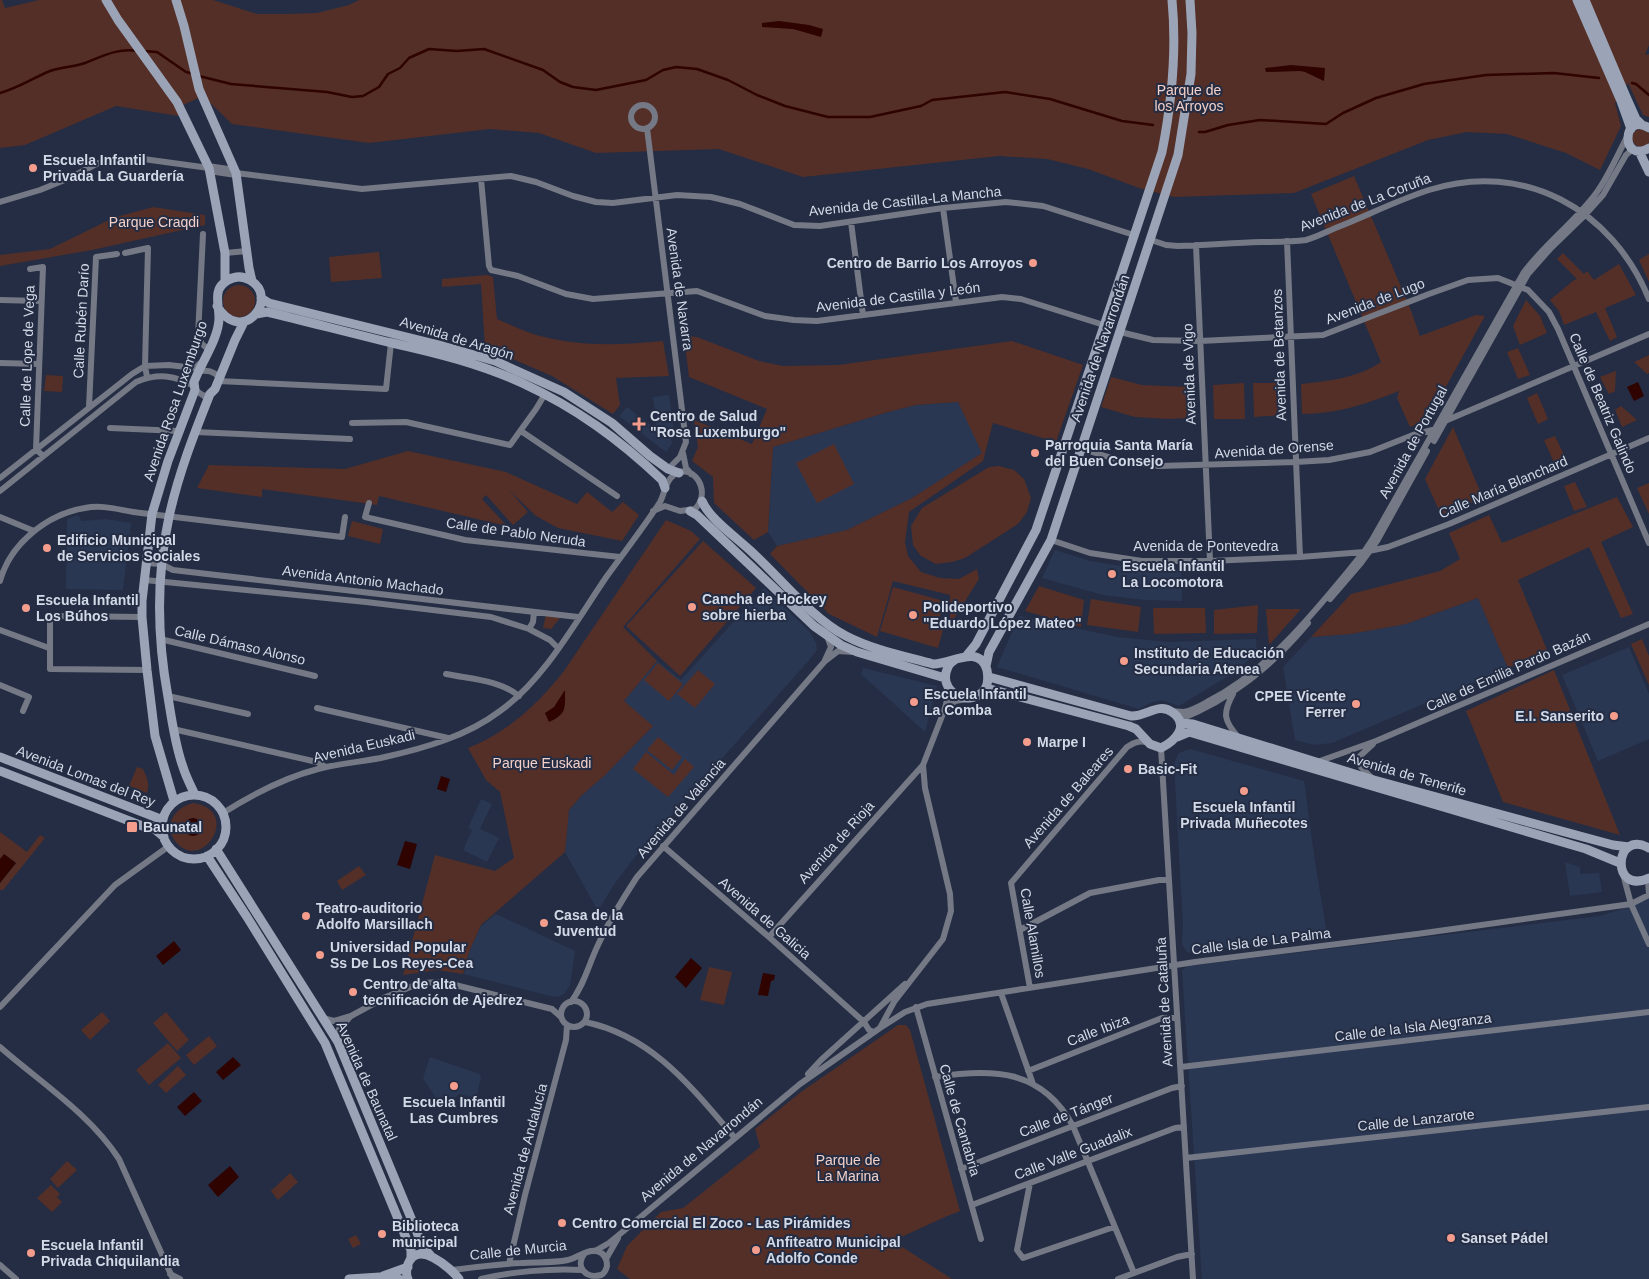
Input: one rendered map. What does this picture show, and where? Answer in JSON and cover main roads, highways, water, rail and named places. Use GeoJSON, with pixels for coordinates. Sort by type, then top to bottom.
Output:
{"type":"FeatureCollection","features":[{"type":"Feature","properties":{"kind":"main road"},"geometry":{"type":"LineString","coordinates":[[106,0],[118,20],[177,102],[208,169],[224,253],[225,281],[239,277],[252,281]]}},
{"type":"Feature","properties":{"kind":"main road"},"geometry":{"type":"LineString","coordinates":[[176,0],[197,82],[236,172],[246,251],[252,281],[260,292],[261,298],[260,307],[256,314],[244,322],[215,390],[210,394],[179,478],[169,516],[161,564],[160,639],[162,662],[173,729],[183,769],[196,795]]}},
{"type":"Feature","properties":{"kind":"main road","name":"Avenida de Navarrondán"},"geometry":{"type":"LineString","coordinates":[[966,656],[976,644],[1035,534],[1162,152],[1170,111],[1175,32],[1172,0]]}},
{"type":"Feature","properties":{"kind":"main road","name":"Avenida de Navarrondán"},"geometry":{"type":"LineString","coordinates":[[986,666],[989,652],[1050,540],[1178,155],[1189,94],[1192,33],[1190,0]]}},
{"type":"Feature","properties":{"kind":"main road"},"geometry":{"type":"LineString","coordinates":[[1577,0],[1621,101],[1629,132],[1628,143],[1636,150],[1649,172]]}},
{"type":"Feature","properties":{"kind":"main road"},"geometry":{"type":"LineString","coordinates":[[1585,0],[1626,99],[1636,119],[1646,127]]}},
{"type":"Feature","properties":{"kind":"main road"},"geometry":{"type":"LineString","coordinates":[[1629,132],[1636,126],[1646,127]]}},
{"type":"Feature","properties":{"kind":"main road"},"geometry":{"type":"LineString","coordinates":[[1636,150],[1649,148]]}},
{"type":"Feature","properties":{"kind":"main road"},"geometry":{"type":"LineString","coordinates":[[1134,235],[1151,240]]}},
{"type":"Feature","properties":{"kind":"main road","name":"Avenida Rosa Luxemburgo"},"geometry":{"type":"LineString","coordinates":[[174,801],[155,736],[142,617],[145,580],[152,514],[194,388],[194,382],[215,333],[219,318],[216,297],[218,290],[225,281]]}},
{"type":"Feature","properties":{"kind":"main road","name":"Avenida de Aragón"},"geometry":{"type":"LineString","coordinates":[[261,298],[269,303],[431,343],[495,361],[557,389],[579,402],[612,423],[668,469],[679,472]]}},
{"type":"Feature","properties":{"kind":"main road","name":"Avenida Rosa Luxemburgo"},"geometry":{"type":"LineString","coordinates":[[217,306],[221,313],[231,320],[244,322]]}},
{"type":"Feature","properties":{"kind":"main road","name":"Avenida de Aragón"},"geometry":{"type":"LineString","coordinates":[[256,314],[267,312],[437,353],[481,367],[545,394],[608,432],[662,480],[665,490]]}},
{"type":"Feature","properties":{"kind":"main road"},"geometry":{"type":"LineString","coordinates":[[1105,325],[1110,333],[1120,331]]}},
{"type":"Feature","properties":{"kind":"main road"},"geometry":{"type":"LineString","coordinates":[[1064,449],[1071,453],[1081,449],[1075,440],[1067,440]]}},
{"type":"Feature","properties":{"kind":"main road"},"geometry":{"type":"LineString","coordinates":[[702,501],[710,514],[830,627],[861,643],[933,664],[942,664],[966,656],[978,658],[986,666],[989,677],[986,688],[978,696]]}},
{"type":"Feature","properties":{"kind":"main road"},"geometry":{"type":"LineString","coordinates":[[690,511],[697,515],[814,626],[827,636],[857,652],[945,678]]}},
{"type":"Feature","properties":{"kind":"main road"},"geometry":{"type":"LineString","coordinates":[[1035,534],[1040,542],[1050,540]]}},
{"type":"Feature","properties":{"kind":"main road"},"geometry":{"type":"LineString","coordinates":[[956,659],[948,667],[945,678],[948,688],[956,696],[967,699],[978,696],[990,689],[1129,726],[1136,729],[1150,744],[1161,748],[1178,737],[1181,729],[1179,721],[1171,711],[1158,708],[1138,717],[1131,716],[989,677]]}},
{"type":"Feature","properties":{"kind":"main road"},"geometry":{"type":"LineString","coordinates":[[1141,734],[1141,724],[1146,714]]}},
{"type":"Feature","properties":{"kind":"main road","name":"Avenida de Tenerife"},"geometry":{"type":"LineString","coordinates":[[1179,721],[1374,780],[1613,845],[1629,847],[1638,844],[1649,848]]}},
{"type":"Feature","properties":{"kind":"main road","name":"Avenida de Tenerife"},"geometry":{"type":"LineString","coordinates":[[1178,737],[1189,732],[1586,849],[1621,868],[1629,879],[1639,882],[1649,879]]}},
{"type":"Feature","properties":{"kind":"main road","name":"Avenida Lomas del Rey"},"geometry":{"type":"LineString","coordinates":[[0,757],[163,820]]}},
{"type":"Feature","properties":{"kind":"main road","name":"Avenida Lomas del Rey"},"geometry":{"type":"LineString","coordinates":[[0,771],[145,827],[151,826],[164,837]]}},
{"type":"Feature","properties":{"kind":"main road"},"geometry":{"type":"LineString","coordinates":[[196,795],[206,797],[216,804],[223,813],[226,822],[226,832],[222,842],[216,849],[206,856],[196,858],[176,853],[169,846],[164,837],[163,820],[167,810],[174,801],[184,796],[196,795]]}},
{"type":"Feature","properties":{"kind":"main road"},"geometry":{"type":"LineString","coordinates":[[1621,868],[1622,854],[1629,847]]}},
{"type":"Feature","properties":{"kind":"main road","name":"Avenida de Baunatal"},"geometry":{"type":"LineString","coordinates":[[216,849],[338,1042],[423,1246],[431,1256]]}},
{"type":"Feature","properties":{"kind":"main road","name":"Avenida de Baunatal"},"geometry":{"type":"LineString","coordinates":[[206,856],[247,917],[325,1043],[411,1250],[406,1275],[408,1279]]}},
{"type":"Feature","properties":{"kind":"main road"},"geometry":{"type":"LineString","coordinates":[[380,1277],[409,1263],[416,1255],[423,1254],[431,1256],[452,1270],[459,1279]]}},
{"type":"Feature","properties":{"kind":"main road"},"geometry":{"type":"LineString","coordinates":[[349,1279],[380,1277],[399,1279]]}},
{"type":"Feature","properties":{"kind":"waterway"},"geometry":{"type":"LineString","coordinates":[[199,76],[231,84],[327,92],[352,97],[363,96],[379,87],[388,74],[400,68],[409,58],[429,49],[457,51],[484,49],[543,70],[560,82],[573,87],[596,90],[646,80],[663,70],[676,67],[697,69],[728,80],[757,95],[785,106],[828,117],[870,117],[921,106],[932,100],[1005,92],[1050,99],[1122,121],[1153,125]]}},
{"type":"Feature","properties":{"kind":"waterway"},"geometry":{"type":"LineString","coordinates":[[0,93],[54,70],[81,64],[117,52],[138,51]]}},
{"type":"Feature","properties":{"kind":"waterway"},"geometry":{"type":"LineString","coordinates":[[143,51],[157,52],[186,72],[194,74]]}},
{"type":"Feature","properties":{"kind":"waterway"},"geometry":{"type":"LineString","coordinates":[[1199,132],[1260,120],[1326,124],[1343,113],[1376,98],[1424,84],[1486,75],[1554,73],[1599,78]]}},
{"type":"Feature","properties":{"kind":"waterway"},"geometry":{"type":"LineString","coordinates":[[1632,83],[1649,95]]}},
{"type":"Feature","properties":{"kind":"place","name":"Escuela Infantil Privada La Guardería"},"geometry":{"type":"Point","coordinates":[33,168]}},
{"type":"Feature","properties":{"kind":"place","name":"Centro de Barrio Los Arroyos"},"geometry":{"type":"Point","coordinates":[1033,263]}},
{"type":"Feature","properties":{"kind":"place","name":"Centro de Salud \"Rosa Luxemburgo\""},"geometry":{"type":"Point","coordinates":[639,424]}},
{"type":"Feature","properties":{"kind":"place","name":"Parroquia Santa María del Buen Consejo"},"geometry":{"type":"Point","coordinates":[1035,453]}},
{"type":"Feature","properties":{"kind":"place","name":"Edificio Municipal de Servicios Sociales"},"geometry":{"type":"Point","coordinates":[47,548]}},
{"type":"Feature","properties":{"kind":"place","name":"Escuela Infantil La Locomotora"},"geometry":{"type":"Point","coordinates":[1112,574]}},
{"type":"Feature","properties":{"kind":"place","name":"Cancha de Hockey sobre hierba"},"geometry":{"type":"Point","coordinates":[692,607]}},
{"type":"Feature","properties":{"kind":"place","name":"Escuela Infantil Los Búhos"},"geometry":{"type":"Point","coordinates":[26,608]}},
{"type":"Feature","properties":{"kind":"place","name":"Polideportivo \"Eduardo López Mateo\""},"geometry":{"type":"Point","coordinates":[913,615]}},
{"type":"Feature","properties":{"kind":"place","name":"Instituto de Educación Secundaria Atenea"},"geometry":{"type":"Point","coordinates":[1124,661]}},
{"type":"Feature","properties":{"kind":"place","name":"Escuela Infantil La Comba"},"geometry":{"type":"Point","coordinates":[914,702]}},
{"type":"Feature","properties":{"kind":"place","name":"CPEE Vicente Ferrer"},"geometry":{"type":"Point","coordinates":[1356,704]}},
{"type":"Feature","properties":{"kind":"place","name":"E.I. Sanserito"},"geometry":{"type":"Point","coordinates":[1614,716]}},
{"type":"Feature","properties":{"kind":"place","name":"Marpe I"},"geometry":{"type":"Point","coordinates":[1027,742]}},
{"type":"Feature","properties":{"kind":"place","name":"Basic-Fit"},"geometry":{"type":"Point","coordinates":[1128,769]}},
{"type":"Feature","properties":{"kind":"place","name":"Escuela Infantil Privada Muñecotes"},"geometry":{"type":"Point","coordinates":[1244,791]}},
{"type":"Feature","properties":{"kind":"place","name":"Baunatal"},"geometry":{"type":"Point","coordinates":[132,827]}},
{"type":"Feature","properties":{"kind":"place","name":"Teatro-auditorio Adolfo Marsillach"},"geometry":{"type":"Point","coordinates":[306,916]}},
{"type":"Feature","properties":{"kind":"place","name":"Casa de la Juventud"},"geometry":{"type":"Point","coordinates":[544,923]}},
{"type":"Feature","properties":{"kind":"place","name":"Universidad Popular Ss De Los Reyes-Cea"},"geometry":{"type":"Point","coordinates":[320,955]}},
{"type":"Feature","properties":{"kind":"place","name":"Centro de alta tecnificación de Ajedrez"},"geometry":{"type":"Point","coordinates":[353,992]}},
{"type":"Feature","properties":{"kind":"place","name":"Escuela Infantil Las Cumbres"},"geometry":{"type":"Point","coordinates":[454,1086]}},
{"type":"Feature","properties":{"kind":"place","name":"Centro Comercial El Zoco - Las Pirámides"},"geometry":{"type":"Point","coordinates":[562,1223]}},
{"type":"Feature","properties":{"kind":"place","name":"Biblioteca municipal"},"geometry":{"type":"Point","coordinates":[382,1234]}},
{"type":"Feature","properties":{"kind":"place","name":"Sanset Pádel"},"geometry":{"type":"Point","coordinates":[1451,1238]}},
{"type":"Feature","properties":{"kind":"place","name":"Anfiteatro Municipal Adolfo Conde"},"geometry":{"type":"Point","coordinates":[756,1250]}},
{"type":"Feature","properties":{"kind":"place","name":"Escuela Infantil Privada Chiquilandia"},"geometry":{"type":"Point","coordinates":[31,1253]}},
{"type":"Feature","properties":{"kind":"park label","name":"Parque de los Arroyos"},"geometry":{"type":"Point","coordinates":[1189,98]}},
{"type":"Feature","properties":{"kind":"park label","name":"Parque Craqdi"},"geometry":{"type":"Point","coordinates":[154,222]}},
{"type":"Feature","properties":{"kind":"park label","name":"Parque Euskadi"},"geometry":{"type":"Point","coordinates":[542,763]}},
{"type":"Feature","properties":{"kind":"park label","name":"Parque de La Marina"},"geometry":{"type":"Point","coordinates":[848,1168]}}]}
